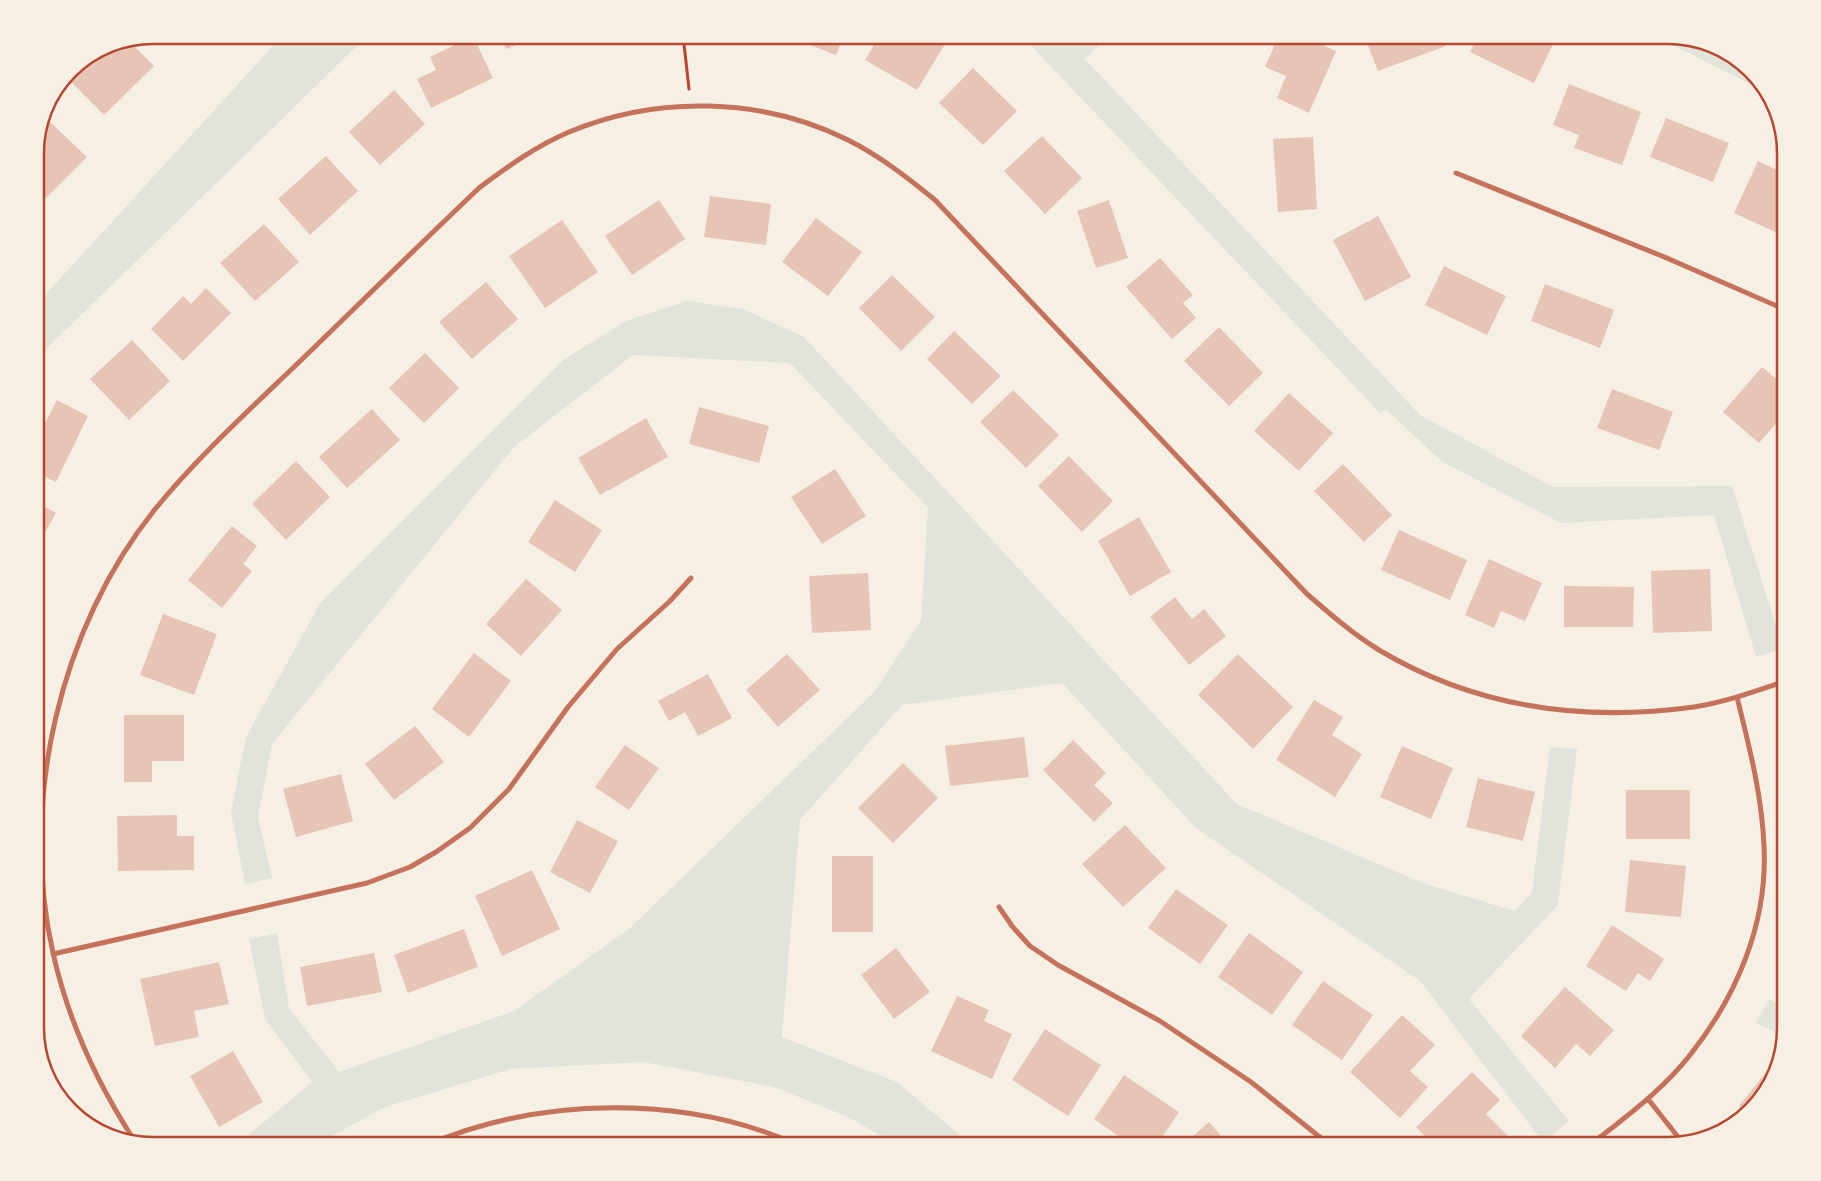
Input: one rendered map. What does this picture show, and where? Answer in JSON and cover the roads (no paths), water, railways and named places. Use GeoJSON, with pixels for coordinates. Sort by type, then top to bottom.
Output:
{"type":"FeatureCollection","features":[{"type":"Feature","properties":{"kind":"street"},"geometry":{"type":"LineString","coordinates":[[44,781],[51,738],[64,683],[89,618],[124,554],[156,509],[215,444],[479,188],[521,157],[568,132],[613,117],[660,108],[690,106],[756,110],[802,121],[848,140],[892,165],[935,200],[1307,594],[1346,627],[1379,650],[1429,676],[1479,695],[1523,706],[1570,712],[1626,714],[1696,706],[1737,697],[1777,684]]}},
{"type":"Feature","properties":{"kind":"street"},"geometry":{"type":"LineString","coordinates":[[1456,173],[1662,256],[1777,306]]}},
{"type":"Feature","properties":{"kind":"street"},"geometry":{"type":"LineString","coordinates":[[53,954],[367,883],[410,867],[436,852],[470,828],[509,789],[568,707],[617,649],[669,602],[691,578]]}},
{"type":"Feature","properties":{"kind":"street"},"geometry":{"type":"LineString","coordinates":[[1600,1137],[1648,1099],[1690,1056],[1736,985],[1756,928],[1762,893],[1764,847],[1758,786],[1737,697]]}},
{"type":"Feature","properties":{"kind":"street"},"geometry":{"type":"LineString","coordinates":[[44,898],[53,954],[73,1021],[96,1076],[131,1135]]}},
{"type":"Feature","properties":{"kind":"street"},"geometry":{"type":"LineString","coordinates":[[999,907],[1012,926],[1030,946],[1058,965],[1160,1021],[1251,1082],[1320,1137]]}},
{"type":"Feature","properties":{"kind":"street"},"geometry":{"type":"LineString","coordinates":[[1648,1099],[1678,1136]]}},
{"type":"Feature","properties":{"kind":"street"},"geometry":{"type":"LineString","coordinates":[[446,1137],[492,1123],[555,1111],[617,1108],[673,1111],[731,1122],[779,1137]]}}]}
